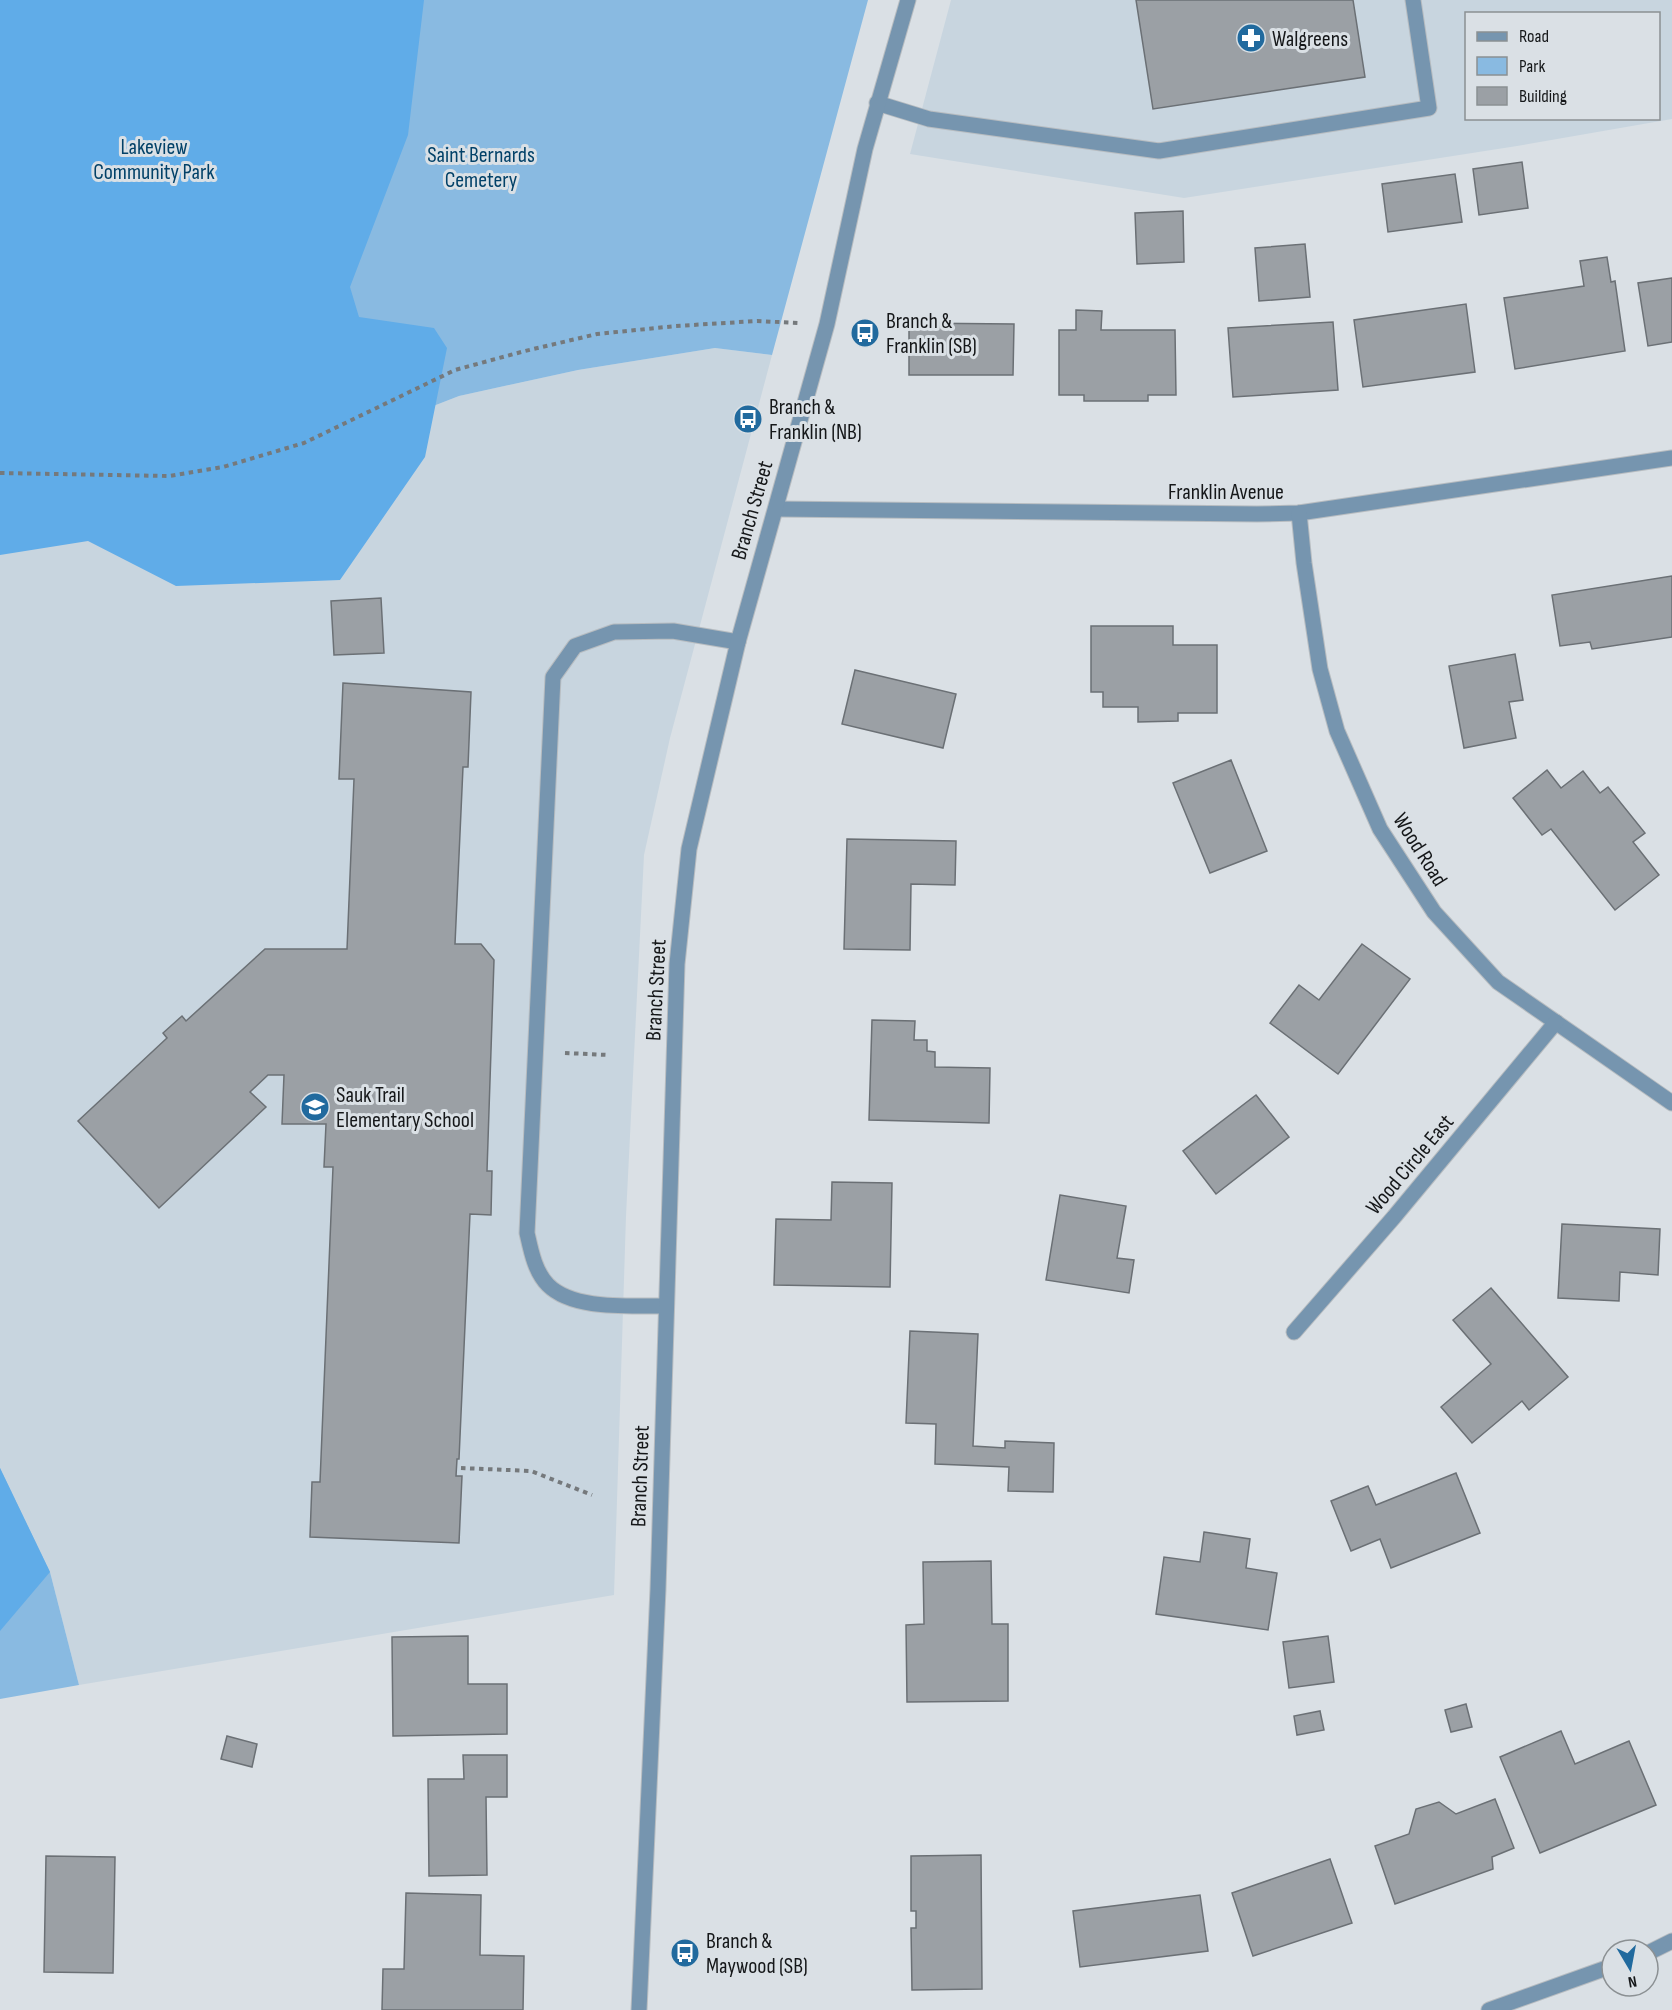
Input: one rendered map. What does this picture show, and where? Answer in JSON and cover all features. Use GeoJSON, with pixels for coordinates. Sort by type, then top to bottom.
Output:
{"type":"FeatureCollection","features":[{"type":"Feature","properties":{"kind":"street","name":"Branch Street"},"geometry":{"type":"LineString","coordinates":[[639,2010],[658,1589],[677,964],[689,849],[738,642],[826,324],[877,103],[908,0]]}},
{"type":"Feature","properties":{"kind":"street"},"geometry":{"type":"LineString","coordinates":[[877,103],[929,119],[1159,151],[1428,108],[1413,0]]}},
{"type":"Feature","properties":{"kind":"street","name":"Franklin Avenue"},"geometry":{"type":"LineString","coordinates":[[776,509],[1299,513],[1672,458]]}},
{"type":"Feature","properties":{"kind":"street","name":"Wood Road"},"geometry":{"type":"LineString","coordinates":[[1299,513],[1320,669],[1337,731],[1380,829],[1434,912],[1498,982],[1672,1103]]}},
{"type":"Feature","properties":{"kind":"street"},"geometry":{"type":"LineString","coordinates":[[666,1306],[599,1304],[569,1299],[548,1285],[533,1259],[527,1233],[553,677],[575,646],[614,632],[673,631],[738,642]]}},
{"type":"Feature","properties":{"kind":"street","name":"Wood Circle East"},"geometry":{"type":"LineString","coordinates":[[1294,1332],[1394,1217],[1556,1022]]}},
{"type":"Feature","properties":{"kind":"street"},"geometry":{"type":"LineString","coordinates":[[1489,2010],[1600,1970]]}},
{"type":"Feature","properties":{"kind":"path"},"geometry":{"type":"LineString","coordinates":[[0,473],[169,476],[223,467],[304,443],[454,370],[597,334],[757,321],[826,324]]}},
{"type":"Feature","properties":{"kind":"path"},"geometry":{"type":"LineString","coordinates":[[562,1053],[609,1055]]}},
{"type":"Feature","properties":{"kind":"path"},"geometry":{"type":"LineString","coordinates":[[461,1468],[531,1471],[592,1495]]}},
{"type":"Feature","properties":{"kind":"shaded area"},"geometry":{"type":"Polygon","coordinates":[[[951,0],[1672,0],[1672,119],[1517,146],[1184,198],[910,154],[951,0]]]}},
{"type":"Feature","properties":{"kind":"shaded area","name":"Sauk Trail Elementary School"},"geometry":{"type":"Polygon","coordinates":[[[715,348],[772,355],[670,738],[644,855],[626,1216],[614,1595],[79,1685],[50,1572],[0,1468],[0,551],[315,452],[459,396],[578,370],[715,348]]]}},
{"type":"Feature","properties":{"kind":"green space","name":"Saint Bernards Cemetery"},"geometry":{"type":"Polygon","coordinates":[[[0,0],[868,0],[772,355],[715,348],[578,370],[459,396],[315,452],[0,0]]]}},
{"type":"Feature","properties":{"kind":"green space","name":"Lakeview Community Park"},"geometry":{"type":"Polygon","coordinates":[[[0,0],[424,0],[408,135],[350,287],[359,317],[434,328],[447,348],[425,457],[340,580],[176,586],[88,541],[0,555],[0,0]]]}},
{"type":"Feature","properties":{"kind":"green space"},"geometry":{"type":"Polygon","coordinates":[[[0,1468],[50,1572],[79,1685],[0,1699],[0,1468]]]}},
{"type":"Feature","properties":{"kind":"green space"},"geometry":{"type":"Polygon","coordinates":[[[0,1468],[50,1572],[0,1631],[0,1468]]]}},
{"type":"Feature","properties":{"kind":"building","name":"Walgreens"},"geometry":{"type":"Polygon","coordinates":[[[1136,0],[1353,0],[1365,77],[1153,109],[1136,0]]]}},
{"type":"Feature","properties":{"kind":"building"},"geometry":{"type":"Polygon","coordinates":[[[1522,162],[1528,208],[1479,215],[1473,169],[1522,162]]]}},
{"type":"Feature","properties":{"kind":"building"},"geometry":{"type":"Polygon","coordinates":[[[1455,174],[1462,222],[1388,232],[1382,184],[1455,174]]]}},
{"type":"Feature","properties":{"kind":"building"},"geometry":{"type":"Polygon","coordinates":[[[1183,211],[1184,262],[1137,264],[1135,213],[1183,211]]]}},
{"type":"Feature","properties":{"kind":"building"},"geometry":{"type":"Polygon","coordinates":[[[1305,244],[1310,297],[1259,301],[1255,248],[1305,244]]]}},
{"type":"Feature","properties":{"kind":"building"},"geometry":{"type":"Polygon","coordinates":[[[1607,257],[1611,282],[1615,281],[1625,351],[1515,369],[1504,298],[1584,286],[1580,261],[1607,257]]]}},
{"type":"Feature","properties":{"kind":"building"},"geometry":{"type":"Polygon","coordinates":[[[1672,278],[1672,342],[1648,346],[1638,283],[1672,278]]]}},
{"type":"Feature","properties":{"kind":"building"},"geometry":{"type":"Polygon","coordinates":[[[1466,304],[1475,372],[1363,387],[1354,320],[1466,304]]]}},
{"type":"Feature","properties":{"kind":"building"},"geometry":{"type":"Polygon","coordinates":[[[1076,310],[1102,311],[1101,330],[1175,330],[1176,395],[1148,395],[1148,401],[1084,401],[1084,395],[1059,395],[1059,330],[1076,330],[1076,310]]]}},
{"type":"Feature","properties":{"kind":"building"},"geometry":{"type":"Polygon","coordinates":[[[1333,322],[1338,390],[1233,397],[1228,328],[1333,322]]]}},
{"type":"Feature","properties":{"kind":"building"},"geometry":{"type":"Polygon","coordinates":[[[909,323],[1014,324],[1013,375],[909,375],[909,323]]]}},
{"type":"Feature","properties":{"kind":"building"},"geometry":{"type":"Polygon","coordinates":[[[1672,576],[1672,637],[1592,649],[1590,642],[1560,646],[1552,595],[1672,576]]]}},
{"type":"Feature","properties":{"kind":"building"},"geometry":{"type":"Polygon","coordinates":[[[381,598],[384,653],[334,655],[331,601],[381,598]]]}},
{"type":"Feature","properties":{"kind":"building"},"geometry":{"type":"Polygon","coordinates":[[[1091,626],[1173,626],[1173,645],[1217,645],[1217,713],[1178,713],[1178,721],[1138,722],[1138,707],[1103,707],[1103,692],[1091,692],[1091,626]]]}},
{"type":"Feature","properties":{"kind":"building"},"geometry":{"type":"Polygon","coordinates":[[[1515,654],[1523,700],[1509,702],[1516,738],[1464,748],[1449,666],[1515,654]]]}},
{"type":"Feature","properties":{"kind":"building"},"geometry":{"type":"Polygon","coordinates":[[[855,670],[956,694],[943,748],[842,724],[855,670]]]}},
{"type":"Feature","properties":{"kind":"building","name":"Sauk Trail Elementary School"},"geometry":{"type":"Polygon","coordinates":[[[343,683],[471,692],[468,767],[463,767],[455,944],[481,944],[494,960],[487,1171],[492,1171],[491,1215],[470,1214],[459,1459],[457,1459],[456,1476],[462,1476],[459,1543],[310,1537],[312,1482],[320,1482],[333,1167],[324,1167],[326,1124],[282,1124],[284,1075],[268,1075],[250,1092],[266,1107],[159,1208],[78,1121],[167,1038],[163,1033],[182,1016],[186,1021],[265,949],[347,949],[354,779],[339,779],[343,683]]]}},
{"type":"Feature","properties":{"kind":"building"},"geometry":{"type":"Polygon","coordinates":[[[1231,760],[1267,851],[1210,873],[1173,783],[1231,760]]]}},
{"type":"Feature","properties":{"kind":"building"},"geometry":{"type":"Polygon","coordinates":[[[1547,770],[1561,788],[1583,771],[1600,793],[1608,787],[1645,833],[1633,842],[1659,875],[1615,910],[1551,829],[1542,835],[1513,798],[1547,770]]]}},
{"type":"Feature","properties":{"kind":"building"},"geometry":{"type":"Polygon","coordinates":[[[847,839],[956,841],[955,885],[911,884],[910,950],[844,949],[847,839]]]}},
{"type":"Feature","properties":{"kind":"building"},"geometry":{"type":"Polygon","coordinates":[[[1362,944],[1410,979],[1338,1074],[1270,1023],[1299,985],[1319,1000],[1362,944]]]}},
{"type":"Feature","properties":{"kind":"building"},"geometry":{"type":"Polygon","coordinates":[[[872,1020],[915,1021],[914,1040],[927,1040],[927,1051],[935,1052],[935,1067],[990,1068],[989,1123],[869,1120],[872,1020]]]}},
{"type":"Feature","properties":{"kind":"building"},"geometry":{"type":"Polygon","coordinates":[[[1256,1095],[1289,1137],[1216,1194],[1183,1151],[1256,1095]]]}},
{"type":"Feature","properties":{"kind":"building"},"geometry":{"type":"Polygon","coordinates":[[[832,1182],[892,1183],[890,1287],[774,1285],[776,1219],[831,1220],[832,1182]]]}},
{"type":"Feature","properties":{"kind":"building"},"geometry":{"type":"Polygon","coordinates":[[[1060,1195],[1126,1206],[1117,1258],[1134,1260],[1129,1293],[1046,1280],[1060,1195]]]}},
{"type":"Feature","properties":{"kind":"building"},"geometry":{"type":"Polygon","coordinates":[[[1562,1224],[1660,1229],[1658,1275],[1620,1272],[1619,1301],[1558,1298],[1562,1224]]]}},
{"type":"Feature","properties":{"kind":"building"},"geometry":{"type":"Polygon","coordinates":[[[1491,1288],[1568,1377],[1529,1410],[1522,1401],[1472,1443],[1441,1407],[1491,1364],[1453,1320],[1491,1288]]]}},
{"type":"Feature","properties":{"kind":"building"},"geometry":{"type":"Polygon","coordinates":[[[910,1331],[978,1334],[973,1446],[1005,1448],[1005,1441],[1054,1443],[1053,1492],[1008,1491],[1009,1467],[935,1464],[936,1424],[906,1423],[910,1331]]]}},
{"type":"Feature","properties":{"kind":"building"},"geometry":{"type":"Polygon","coordinates":[[[1456,1473],[1480,1533],[1391,1568],[1380,1539],[1351,1551],[1331,1501],[1368,1486],[1376,1505],[1456,1473]]]}},
{"type":"Feature","properties":{"kind":"building"},"geometry":{"type":"Polygon","coordinates":[[[1204,1532],[1250,1539],[1246,1568],[1277,1573],[1268,1630],[1156,1614],[1164,1557],[1200,1562],[1204,1532]]]}},
{"type":"Feature","properties":{"kind":"building"},"geometry":{"type":"Polygon","coordinates":[[[991,1561],[992,1624],[1008,1624],[1008,1701],[907,1702],[906,1625],[924,1624],[923,1562],[991,1561]]]}},
{"type":"Feature","properties":{"kind":"building"},"geometry":{"type":"Polygon","coordinates":[[[468,1636],[468,1684],[507,1684],[507,1734],[393,1736],[392,1637],[468,1636]]]}},
{"type":"Feature","properties":{"kind":"building"},"geometry":{"type":"Polygon","coordinates":[[[1328,1636],[1334,1682],[1289,1688],[1283,1642],[1328,1636]]]}},
{"type":"Feature","properties":{"kind":"building"},"geometry":{"type":"Polygon","coordinates":[[[1466,1704],[1472,1727],[1451,1732],[1445,1710],[1466,1704]]]}},
{"type":"Feature","properties":{"kind":"building"},"geometry":{"type":"Polygon","coordinates":[[[1320,1711],[1324,1730],[1297,1735],[1294,1716],[1320,1711]]]}},
{"type":"Feature","properties":{"kind":"building"},"geometry":{"type":"Polygon","coordinates":[[[1561,1731],[1575,1764],[1629,1741],[1656,1805],[1540,1853],[1500,1757],[1561,1731]]]}},
{"type":"Feature","properties":{"kind":"building"},"geometry":{"type":"Polygon","coordinates":[[[227,1736],[257,1744],[252,1767],[221,1759],[227,1736]]]}},
{"type":"Feature","properties":{"kind":"building"},"geometry":{"type":"Polygon","coordinates":[[[463,1755],[507,1755],[507,1797],[486,1797],[487,1875],[429,1876],[428,1779],[464,1779],[463,1755]]]}},
{"type":"Feature","properties":{"kind":"building"},"geometry":{"type":"Polygon","coordinates":[[[1495,1799],[1514,1848],[1492,1857],[1493,1869],[1395,1904],[1375,1846],[1409,1834],[1416,1809],[1439,1802],[1456,1814],[1495,1799]]]}},
{"type":"Feature","properties":{"kind":"building"},"geometry":{"type":"Polygon","coordinates":[[[981,1855],[982,1989],[912,1990],[911,1928],[916,1928],[916,1911],[911,1911],[911,1856],[981,1855]]]}},
{"type":"Feature","properties":{"kind":"building"},"geometry":{"type":"Polygon","coordinates":[[[46,1856],[115,1857],[113,1973],[44,1972],[46,1856]]]}},
{"type":"Feature","properties":{"kind":"building"},"geometry":{"type":"Polygon","coordinates":[[[1330,1859],[1352,1923],[1253,1956],[1232,1893],[1330,1859]]]}},
{"type":"Feature","properties":{"kind":"building"},"geometry":{"type":"Polygon","coordinates":[[[406,1893],[481,1895],[480,1955],[524,1956],[523,2010],[382,2010],[383,1969],[404,1969],[406,1893]]]}},
{"type":"Feature","properties":{"kind":"building"},"geometry":{"type":"Polygon","coordinates":[[[1200,1895],[1208,1951],[1080,1967],[1073,1911],[1200,1895]]]}},
{"type":"Feature","properties":{"kind":"place","name":"Walgreens"},"geometry":{"type":"Point","coordinates":[1251,38]}},
{"type":"Feature","properties":{"kind":"place","name":"Branch & Franklin (SB)"},"geometry":{"type":"Point","coordinates":[865,333]}},
{"type":"Feature","properties":{"kind":"place","name":"Branch & Franklin (NB)"},"geometry":{"type":"Point","coordinates":[748,419]}},
{"type":"Feature","properties":{"kind":"place","name":"Sauk Trail Elementary School"},"geometry":{"type":"Point","coordinates":[315,1107]}},
{"type":"Feature","properties":{"kind":"place","name":"Branch & Maywood (SB)"},"geometry":{"type":"Point","coordinates":[685,1953]}}]}
